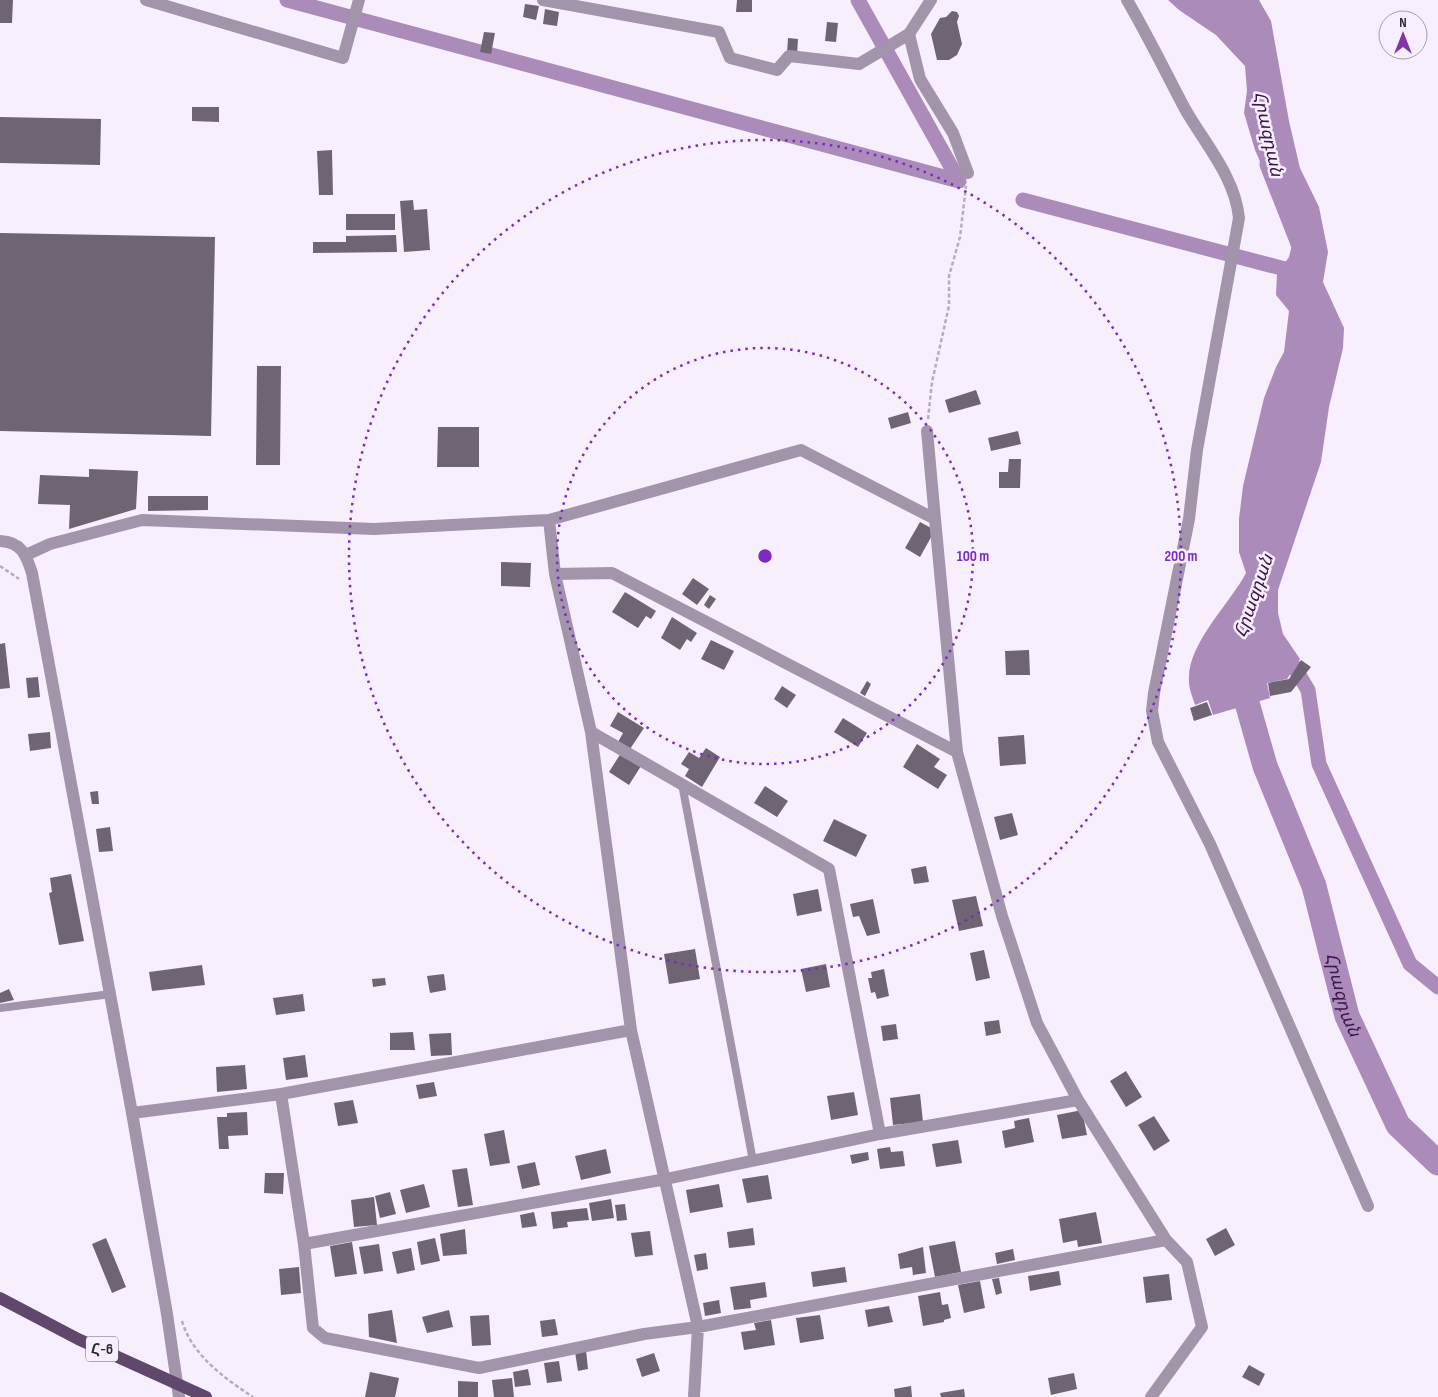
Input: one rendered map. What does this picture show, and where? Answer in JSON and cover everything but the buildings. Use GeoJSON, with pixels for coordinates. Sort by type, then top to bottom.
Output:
{"type":"FeatureCollection","features":[{"type":"Feature","properties":{"kind":"main road","name":"Հ-6"},"geometry":{"type":"LineString","coordinates":[[0,1298],[78,1339],[206,1397]]}},
{"type":"Feature","properties":{"kind":"street"},"geometry":{"type":"LineString","coordinates":[[146,0],[343,58],[358,3]]}},
{"type":"Feature","properties":{"kind":"street"},"geometry":{"type":"LineString","coordinates":[[543,0],[719,32],[730,58],[777,70],[790,56],[859,64],[909,34],[932,0]]}},
{"type":"Feature","properties":{"kind":"street"},"geometry":{"type":"LineString","coordinates":[[1128,0],[1186,110],[1231,184],[1239,218],[1197,450],[1189,519],[1157,674],[1152,711],[1154,725],[1158,742],[1210,844],[1368,1206]]}},
{"type":"Feature","properties":{"kind":"street"},"geometry":{"type":"LineString","coordinates":[[909,34],[920,79],[953,133],[968,173]]}},
{"type":"Feature","properties":{"kind":"street"},"geometry":{"type":"LineString","coordinates":[[927,431],[957,752],[1002,916],[1037,1023],[1078,1100],[1166,1240],[1186,1262],[1202,1327],[1151,1397]]}},
{"type":"Feature","properties":{"kind":"street"},"geometry":{"type":"LineString","coordinates":[[26,555],[50,544],[142,520],[374,529],[549,520],[801,450],[934,518]]}},
{"type":"Feature","properties":{"kind":"street"},"geometry":{"type":"LineString","coordinates":[[549,520],[555,574],[591,732],[631,1030],[698,1327],[694,1397]]}},
{"type":"Feature","properties":{"kind":"street"},"geometry":{"type":"LineString","coordinates":[[0,541],[12,542],[26,555],[34,582],[132,1112],[167,1314],[179,1397]]}},
{"type":"Feature","properties":{"kind":"street"},"geometry":{"type":"LineString","coordinates":[[555,574],[612,573],[957,752]]}},
{"type":"Feature","properties":{"kind":"street"},"geometry":{"type":"LineString","coordinates":[[591,732],[829,869],[880,1134]]}},
{"type":"Feature","properties":{"kind":"street"},"geometry":{"type":"LineString","coordinates":[[132,1112],[281,1094],[631,1030]]}},
{"type":"Feature","properties":{"kind":"street"},"geometry":{"type":"LineString","coordinates":[[281,1094],[304,1244],[313,1328],[325,1338],[479,1368],[644,1334],[698,1327],[1166,1240]]}},
{"type":"Feature","properties":{"kind":"street"},"geometry":{"type":"LineString","coordinates":[[304,1244],[666,1179],[880,1134],[1078,1100]]}},
{"type":"Feature","properties":{"kind":"lane"},"geometry":{"type":"LineString","coordinates":[[682,784],[753,1161]]}},
{"type":"Feature","properties":{"kind":"lane"},"geometry":{"type":"LineString","coordinates":[[0,1008],[111,994]]}},
{"type":"Feature","properties":{"kind":"path"},"geometry":{"type":"LineString","coordinates":[[927,431],[932,382],[948,306],[949,276],[960,236],[968,173]]}},
{"type":"Feature","properties":{"kind":"path"},"geometry":{"type":"LineString","coordinates":[[182,1318],[196,1348],[207,1362],[253,1397]]}},
{"type":"Feature","properties":{"kind":"water"},"geometry":{"type":"Polygon","coordinates":[[[1168,0],[1259,0],[1271,21],[1289,121],[1300,168],[1319,207],[1328,252],[1323,282],[1344,328],[1343,348],[1329,407],[1321,462],[1278,590],[1278,613],[1283,634],[1300,659],[1287,679],[1267,683],[1270,698],[1213,715],[1208,700],[1195,705],[1189,685],[1190,668],[1201,640],[1246,573],[1239,552],[1239,519],[1243,486],[1264,398],[1284,352],[1289,311],[1276,295],[1277,274],[1289,257],[1294,237],[1292,205],[1268,179],[1255,150],[1244,113],[1247,91],[1245,66],[1216,35],[1179,10],[1168,0]]]}},
{"type":"Feature","properties":{"kind":"waterway"},"geometry":{"type":"LineString","coordinates":[[287,0],[959,181]]}},
{"type":"Feature","properties":{"kind":"waterway"},"geometry":{"type":"LineString","coordinates":[[858,0],[959,181]]}},
{"type":"Feature","properties":{"kind":"waterway","name":"Հրազդան"},"geometry":{"type":"LineString","coordinates":[[1272,164],[1305,248]]}},
{"type":"Feature","properties":{"kind":"waterway"},"geometry":{"type":"LineString","coordinates":[[1023,200],[1300,273]]}},
{"type":"Feature","properties":{"kind":"waterway"},"geometry":{"type":"LineString","coordinates":[[1284,650],[1308,690],[1319,764],[1410,964],[1438,987]]}},
{"type":"Feature","properties":{"kind":"waterway","name":"Հրազդան"},"geometry":{"type":"LineString","coordinates":[[1238,671],[1265,766],[1314,886],[1347,1016],[1398,1125],[1438,1163]]}}]}
